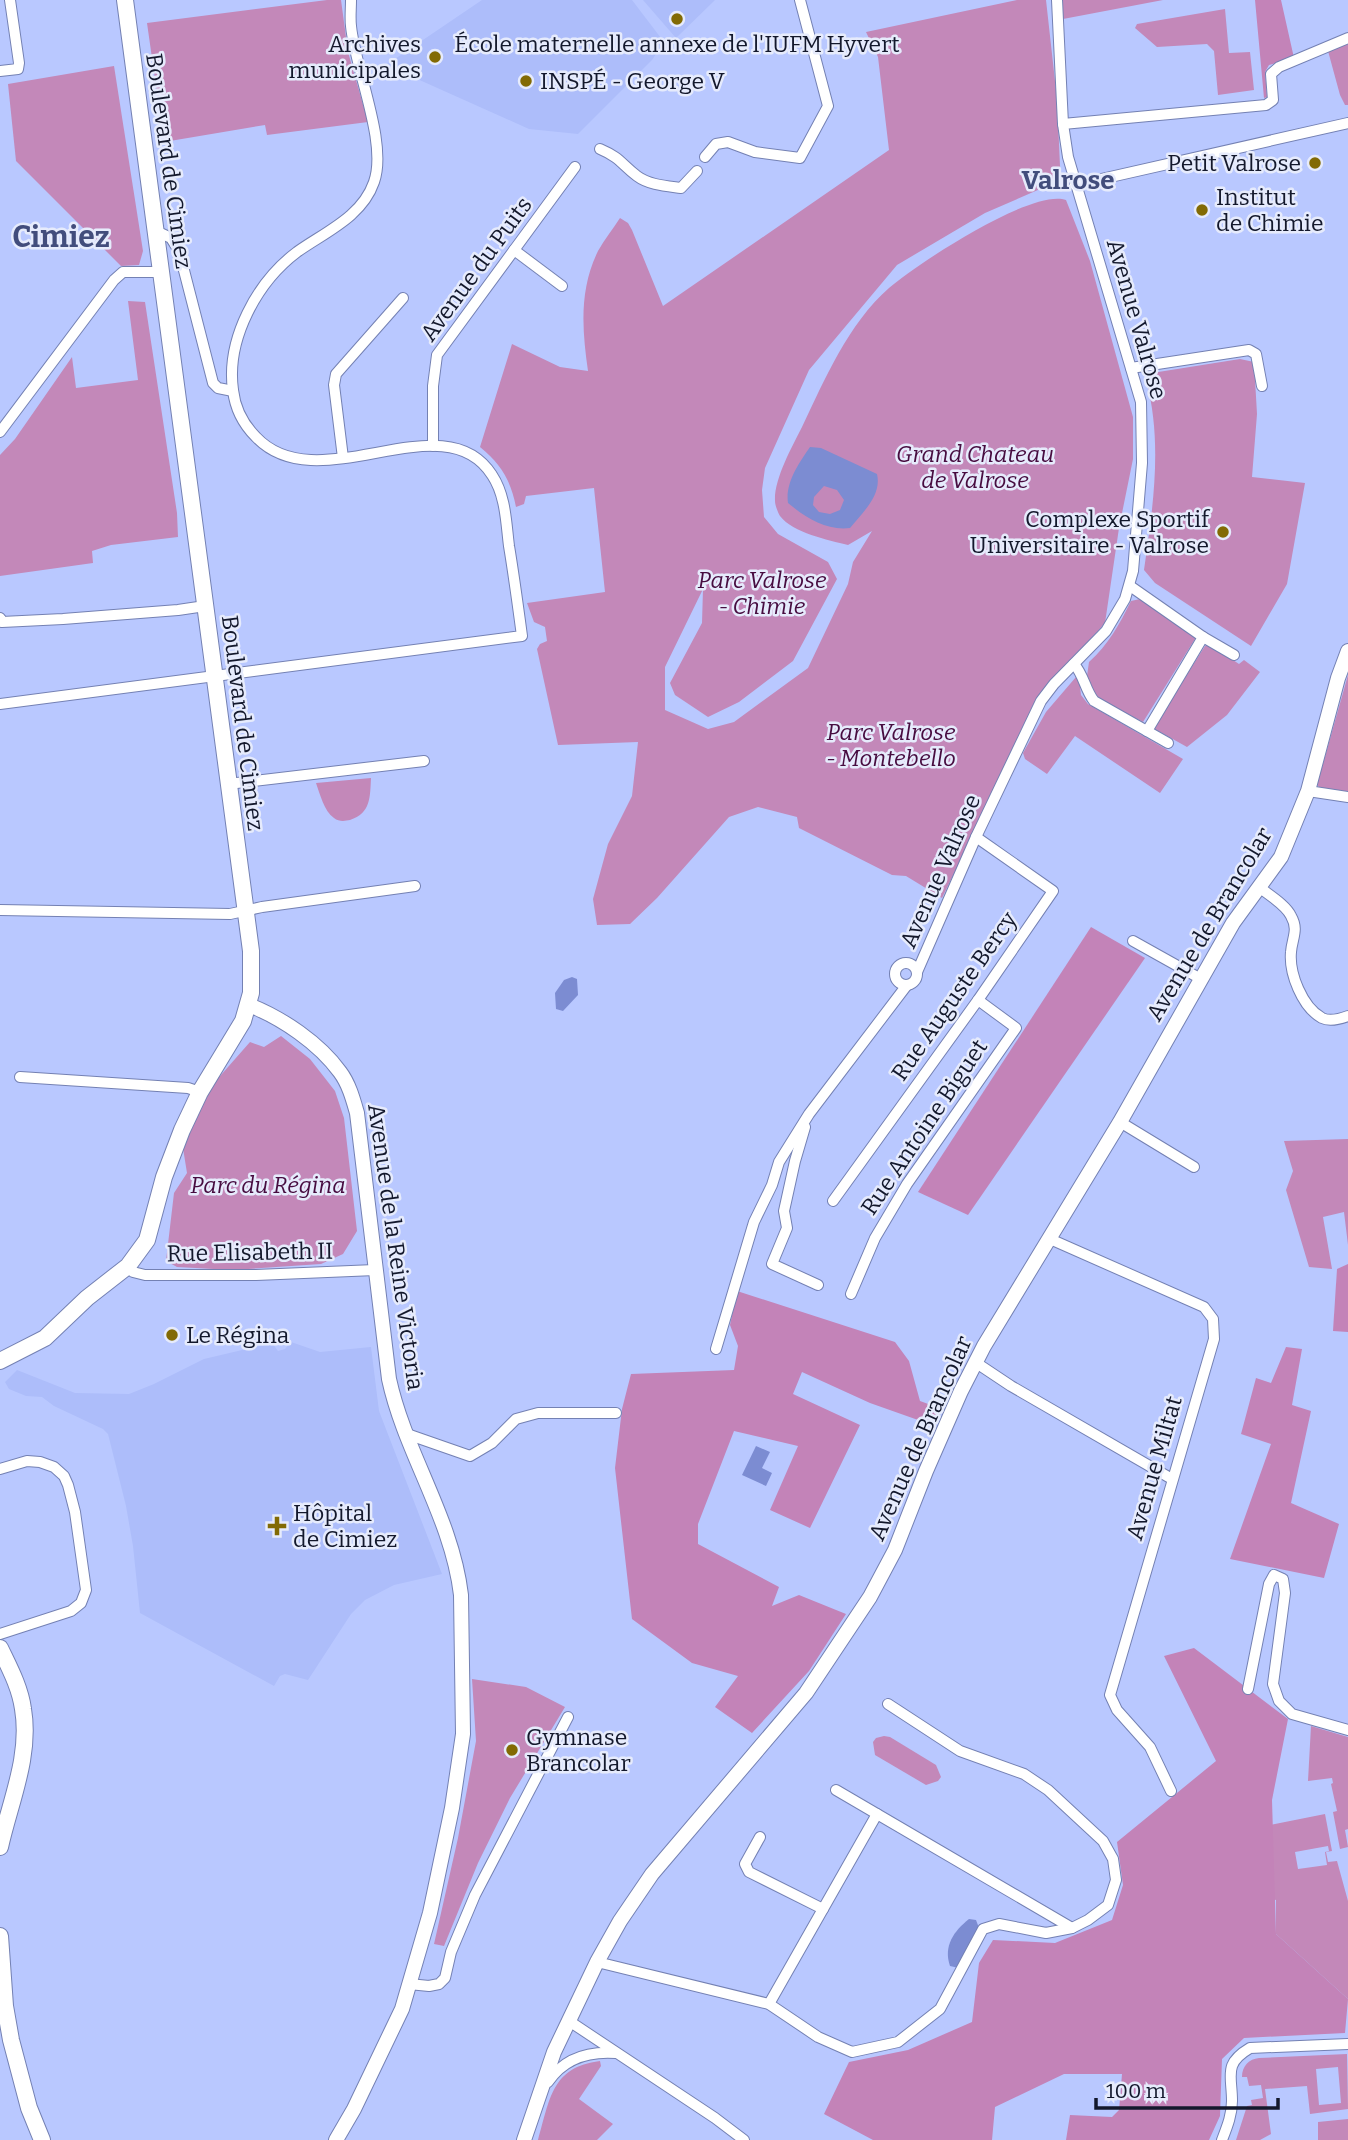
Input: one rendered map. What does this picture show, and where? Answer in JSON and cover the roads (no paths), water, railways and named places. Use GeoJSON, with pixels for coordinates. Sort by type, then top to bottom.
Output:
{"type":"FeatureCollection","features":[{"type":"Feature","properties":{"kind":"main road","name":"Boulevard de Cimiez"},"geometry":{"type":"LineString","coordinates":[[0,1361],[46,1338],[87,1298],[128,1266],[147,1240],[168,1164],[200,1092],[235,1035],[249,1005],[252,967],[125,0]]}},
{"type":"Feature","properties":{"kind":"main road"},"geometry":{"type":"LineString","coordinates":[[0,1648],[21,1697],[25,1726],[23,1758],[0,1847]]}},
{"type":"Feature","properties":{"kind":"main road"},"geometry":{"type":"LineString","coordinates":[[0,1936],[2,1990],[11,2040],[29,2108],[42,2140]]}},
{"type":"Feature","properties":{"kind":"street"},"geometry":{"type":"LineString","coordinates":[[0,71],[18,69],[19,63],[10,0]]}},
{"type":"Feature","properties":{"kind":"street"},"geometry":{"type":"LineString","coordinates":[[0,705],[522,636],[503,501],[496,481],[488,469],[471,454],[444,446],[433,446],[318,461],[298,460],[267,448],[247,427],[233,391],[233,366],[238,342],[261,289],[290,258],[358,209],[374,182],[377,162],[373,127],[351,28],[351,0]]}},
{"type":"Feature","properties":{"kind":"street"},"geometry":{"type":"LineString","coordinates":[[705,157],[716,144],[728,142],[755,152],[800,158],[828,106],[800,0]]}},
{"type":"Feature","properties":{"kind":"street","name":"Avenue Valrose"},"geometry":{"type":"LineString","coordinates":[[716,1349],[754,1222],[772,1185],[779,1162],[809,1114],[907,985],[914,982],[976,837],[1041,701],[1106,631],[1130,586],[1142,463],[1140,402],[1068,157],[1063,124],[1057,0]]}},
{"type":"Feature","properties":{"kind":"street"},"geometry":{"type":"LineString","coordinates":[[1063,124],[1266,105],[1273,100],[1271,74],[1279,67],[1348,38]]}},
{"type":"Feature","properties":{"kind":"street"},"geometry":{"type":"LineString","coordinates":[[1075,185],[1348,123]]}},
{"type":"Feature","properties":{"kind":"street"},"geometry":{"type":"LineString","coordinates":[[600,149],[617,156],[638,177],[657,185],[681,188],[697,171]]}},
{"type":"Feature","properties":{"kind":"street","name":"Avenue du Puits"},"geometry":{"type":"LineString","coordinates":[[433,446],[433,386],[437,355],[575,167]]}},
{"type":"Feature","properties":{"kind":"street"},"geometry":{"type":"LineString","coordinates":[[156,231],[174,241],[183,262],[213,383],[218,388],[233,391]]}},
{"type":"Feature","properties":{"kind":"street"},"geometry":{"type":"LineString","coordinates":[[514,250],[562,286]]}},
{"type":"Feature","properties":{"kind":"street"},"geometry":{"type":"LineString","coordinates":[[0,432],[114,280],[123,272],[161,272]]}},
{"type":"Feature","properties":{"kind":"street"},"geometry":{"type":"LineString","coordinates":[[343,458],[334,385],[336,374],[403,298]]}},
{"type":"Feature","properties":{"kind":"street"},"geometry":{"type":"LineString","coordinates":[[1131,368],[1249,351],[1256,354],[1262,386]]}},
{"type":"Feature","properties":{"kind":"street"},"geometry":{"type":"LineString","coordinates":[[1130,586],[1203,637],[1234,655]]}},
{"type":"Feature","properties":{"kind":"street"},"geometry":{"type":"LineString","coordinates":[[0,618],[2,622],[64,620],[205,606]]}},
{"type":"Feature","properties":{"kind":"street"},"geometry":{"type":"LineString","coordinates":[[1147,732],[1203,637]]}},
{"type":"Feature","properties":{"kind":"street","name":"Avenue de Brancolar"},"geometry":{"type":"LineString","coordinates":[[524,2140],[554,2052],[620,1921],[652,1874],[806,1693],[870,1597],[895,1550],[926,1471],[975,1362],[1121,1122],[1233,923],[1281,857],[1308,791],[1348,651]]}},
{"type":"Feature","properties":{"kind":"street"},"geometry":{"type":"LineString","coordinates":[[1074,664],[1080,670],[1087,693],[1094,701],[1168,743]]}},
{"type":"Feature","properties":{"kind":"street"},"geometry":{"type":"LineString","coordinates":[[228,784],[424,761]]}},
{"type":"Feature","properties":{"kind":"street"},"geometry":{"type":"LineString","coordinates":[[1308,791],[1348,797]]}},
{"type":"Feature","properties":{"kind":"street","name":"Rue Auguste Bercy"},"geometry":{"type":"LineString","coordinates":[[833,1201],[1054,891],[976,837]]}},
{"type":"Feature","properties":{"kind":"street"},"geometry":{"type":"LineString","coordinates":[[0,910],[230,914],[415,886]]}},
{"type":"Feature","properties":{"kind":"street"},"geometry":{"type":"LineString","coordinates":[[1259,887],[1291,914],[1296,933],[1291,952],[1295,983],[1310,1007],[1322,1018],[1336,1021],[1348,1016]]}},
{"type":"Feature","properties":{"kind":"street"},"geometry":{"type":"LineString","coordinates":[[1133,941],[1200,979]]}},
{"type":"Feature","properties":{"kind":"street","name":"Avenue Valrose"},"geometry":{"type":"LineString","coordinates":[[907,985],[897,981],[897,968],[902,963],[910,964],[917,972]]}},
{"type":"Feature","properties":{"kind":"street","name":"Rue Antoine Biguet"},"geometry":{"type":"LineString","coordinates":[[851,1294],[875,1238],[907,1184],[1016,1028],[978,1000]]}},
{"type":"Feature","properties":{"kind":"street","name":"Avenue de la Reine Victoria"},"geometry":{"type":"LineString","coordinates":[[249,1005],[277,1018],[309,1042],[330,1060],[350,1091],[357,1112],[389,1379],[404,1433],[419,1462],[454,1559],[459,1577],[462,1614],[461,1756],[430,1913],[409,1984],[385,2046],[336,2140]]}},
{"type":"Feature","properties":{"kind":"street"},"geometry":{"type":"LineString","coordinates":[[20,1077],[188,1088],[200,1092]]}},
{"type":"Feature","properties":{"kind":"street"},"geometry":{"type":"LineString","coordinates":[[809,1114],[794,1161],[784,1211],[787,1228],[772,1264],[818,1285]]}},
{"type":"Feature","properties":{"kind":"street"},"geometry":{"type":"LineString","coordinates":[[1121,1122],[1195,1167]]}},
{"type":"Feature","properties":{"kind":"street","name":"Avenue Miltat"},"geometry":{"type":"LineString","coordinates":[[1050,1239],[1204,1307],[1213,1319],[1214,1339],[1110,1695],[1117,1710],[1150,1747],[1171,1791]]}},
{"type":"Feature","properties":{"kind":"street","name":"Rue Elisabeth II"},"geometry":{"type":"LineString","coordinates":[[128,1266],[133,1272],[145,1275],[256,1275],[375,1270]]}},
{"type":"Feature","properties":{"kind":"street"},"geometry":{"type":"LineString","coordinates":[[975,1362],[1011,1386],[1172,1479]]}},
{"type":"Feature","properties":{"kind":"street"},"geometry":{"type":"LineString","coordinates":[[404,1433],[470,1455],[492,1443],[516,1419],[538,1413],[616,1413]]}},
{"type":"Feature","properties":{"kind":"street"},"geometry":{"type":"LineString","coordinates":[[0,1469],[27,1461],[40,1462],[54,1467],[64,1476],[75,1512],[86,1590],[81,1603],[71,1611],[0,1634]]}},
{"type":"Feature","properties":{"kind":"street"},"geometry":{"type":"LineString","coordinates":[[1248,1689],[1269,1584],[1275,1575],[1283,1579],[1284,1593],[1273,1684],[1279,1701],[1292,1714],[1348,1730]]}},
{"type":"Feature","properties":{"kind":"street"},"geometry":{"type":"LineString","coordinates":[[597,1962],[769,2004],[818,2037],[852,2052],[898,2042],[940,2009],[983,1929],[999,1924],[1046,1933],[1072,1928],[1108,1905],[1116,1880],[1113,1860],[1103,1841],[1048,1790],[1024,1774],[960,1751],[888,1704]]}},
{"type":"Feature","properties":{"kind":"street"},"geometry":{"type":"LineString","coordinates":[[409,1984],[429,1986],[439,1984],[445,1978],[451,1952],[475,1895],[568,1717]]}},
{"type":"Feature","properties":{"kind":"street"},"geometry":{"type":"LineString","coordinates":[[836,1790],[1072,1928]]}},
{"type":"Feature","properties":{"kind":"street"},"geometry":{"type":"LineString","coordinates":[[769,2004],[877,1814]]}},
{"type":"Feature","properties":{"kind":"street"},"geometry":{"type":"LineString","coordinates":[[760,1837],[745,1864],[749,1872],[823,1909]]}},
{"type":"Feature","properties":{"kind":"street"},"geometry":{"type":"LineString","coordinates":[[569,2021],[744,2140]]}},
{"type":"Feature","properties":{"kind":"street"},"geometry":{"type":"LineString","coordinates":[[1222,2140],[1230,2117],[1231,2064],[1239,2054],[1250,2048],[1348,2044]]}},
{"type":"Feature","properties":{"kind":"street"},"geometry":{"type":"LineString","coordinates":[[540,2092],[554,2073],[572,2059],[600,2052],[618,2054]]}},
{"type":"Feature","properties":{"kind":"place","name":"École maternelle annexe de l'IUFM Hyvert"},"geometry":{"type":"Point","coordinates":[677,19]}},
{"type":"Feature","properties":{"kind":"place","name":"Archives municipales"},"geometry":{"type":"Point","coordinates":[435,57]}},
{"type":"Feature","properties":{"kind":"place","name":"INSPÉ - George V"},"geometry":{"type":"Point","coordinates":[526,81]}},
{"type":"Feature","properties":{"kind":"place","name":"Petit Valrose"},"geometry":{"type":"Point","coordinates":[1315,163]}},
{"type":"Feature","properties":{"kind":"place","name":"Institut de Chimie"},"geometry":{"type":"Point","coordinates":[1202,210]}},
{"type":"Feature","properties":{"kind":"place","name":"Complexe Sportif Universitaire - Valrose"},"geometry":{"type":"Point","coordinates":[1223,532]}},
{"type":"Feature","properties":{"kind":"place","name":"Le Régina"},"geometry":{"type":"Point","coordinates":[172,1335]}},
{"type":"Feature","properties":{"kind":"place","name":"Hôpital de Cimiez"},"geometry":{"type":"Point","coordinates":[277,1526]}},
{"type":"Feature","properties":{"kind":"place","name":"Gymnase Brancolar"},"geometry":{"type":"Point","coordinates":[512,1750]}},
{"type":"Feature","properties":{"kind":"district","name":"Valrose"},"geometry":{"type":"Point","coordinates":[1068,180]}},
{"type":"Feature","properties":{"kind":"district","name":"Cimiez"},"geometry":{"type":"Point","coordinates":[61,237]}},
{"type":"Feature","properties":{"kind":"park label","name":"Grand Chateau de Valrose"},"geometry":{"type":"Point","coordinates":[975,467]}},
{"type":"Feature","properties":{"kind":"park label","name":"Parc Valrose - Chimie"},"geometry":{"type":"Point","coordinates":[762,593]}},
{"type":"Feature","properties":{"kind":"park label","name":"Parc Valrose - Montebello"},"geometry":{"type":"Point","coordinates":[891,745]}},
{"type":"Feature","properties":{"kind":"park label","name":"Parc du Régina"},"geometry":{"type":"Point","coordinates":[268,1185]}}]}
